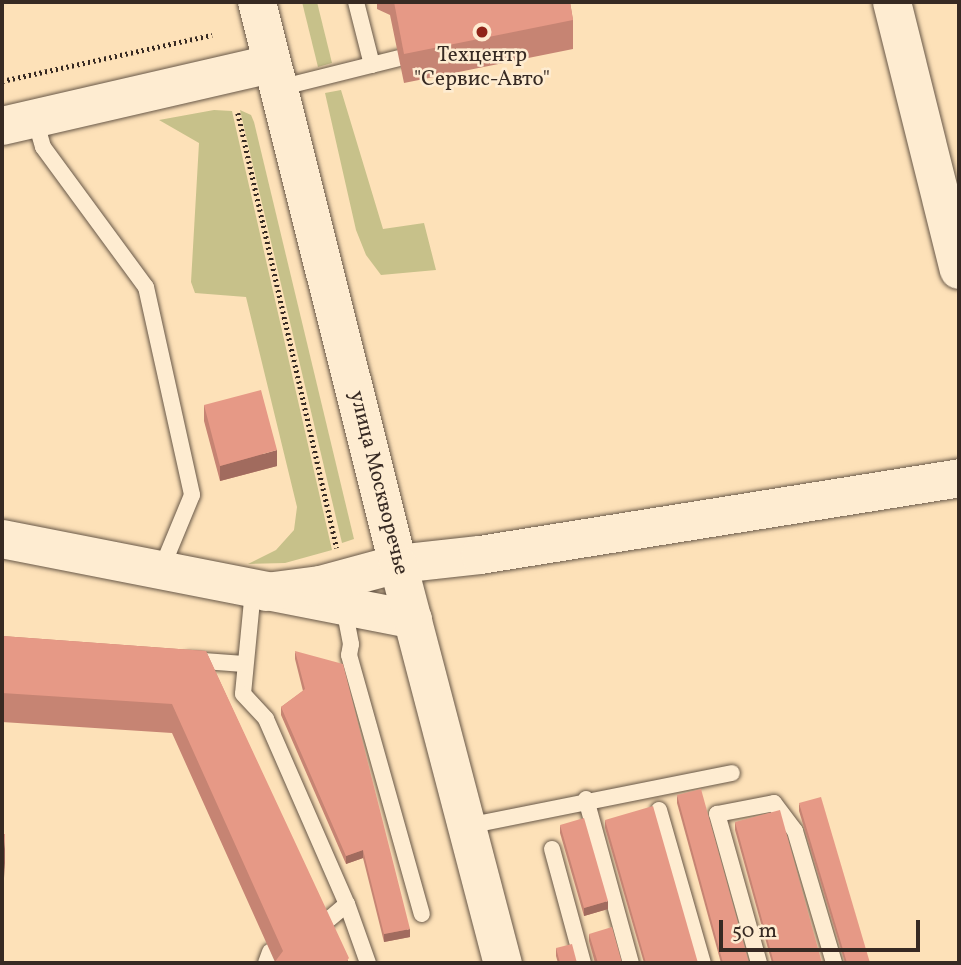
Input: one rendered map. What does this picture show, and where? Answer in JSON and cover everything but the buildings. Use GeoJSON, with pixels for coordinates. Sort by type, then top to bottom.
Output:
{"type":"FeatureCollection","features":[{"type":"Feature","properties":{"kind":"street","name":"улица Москворечье"},"geometry":{"type":"LineString","coordinates":[[257,2],[398,564],[503,963]]}},
{"type":"Feature","properties":{"kind":"street"},"geometry":{"type":"LineString","coordinates":[[892,2],[959,270]]}},
{"type":"Feature","properties":{"kind":"street"},"geometry":{"type":"LineString","coordinates":[[18,122],[274,76]]}},
{"type":"Feature","properties":{"kind":"street"},"geometry":{"type":"LineString","coordinates":[[259,591],[320,585],[398,564],[480,555],[959,478]]}},
{"type":"Feature","properties":{"kind":"street"},"geometry":{"type":"LineString","coordinates":[[9,534],[259,591],[413,620]]}},
{"type":"Feature","properties":{"kind":"lane"},"geometry":{"type":"LineString","coordinates":[[356,2],[372,65]]}},
{"type":"Feature","properties":{"kind":"lane"},"geometry":{"type":"LineString","coordinates":[[274,76],[372,65],[399,58]]}},
{"type":"Feature","properties":{"kind":"lane"},"geometry":{"type":"LineString","coordinates":[[18,122],[43,147],[146,287],[192,495],[161,570]]}},
{"type":"Feature","properties":{"kind":"lane"},"geometry":{"type":"LineString","coordinates":[[259,591],[244,664],[243,694],[266,719],[347,904],[368,963]]}},
{"type":"Feature","properties":{"kind":"lane"},"geometry":{"type":"LineString","coordinates":[[344,608],[351,644],[349,655],[422,914]]}},
{"type":"Feature","properties":{"kind":"lane"},"geometry":{"type":"LineString","coordinates":[[176,659],[244,664]]}},
{"type":"Feature","properties":{"kind":"lane"},"geometry":{"type":"LineString","coordinates":[[467,826],[586,799],[732,773]]}},
{"type":"Feature","properties":{"kind":"lane"},"geometry":{"type":"LineString","coordinates":[[586,799],[631,963]]}},
{"type":"Feature","properties":{"kind":"lane"},"geometry":{"type":"LineString","coordinates":[[759,963],[717,814],[774,803],[795,831],[834,963]]}},
{"type":"Feature","properties":{"kind":"lane"},"geometry":{"type":"LineString","coordinates":[[659,810],[703,963]]}},
{"type":"Feature","properties":{"kind":"lane"},"geometry":{"type":"LineString","coordinates":[[552,849],[583,963]]}},
{"type":"Feature","properties":{"kind":"lane"},"geometry":{"type":"LineString","coordinates":[[324,923],[347,904]]}},
{"type":"Feature","properties":{"kind":"path"},"geometry":{"type":"LineString","coordinates":[[2,81],[212,35]]}},
{"type":"Feature","properties":{"kind":"path"},"geometry":{"type":"LineString","coordinates":[[238,113],[337,548]]}},
{"type":"Feature","properties":{"kind":"shaded area"},"geometry":{"type":"Polygon","coordinates":[[[302,2],[317,2],[332,63],[318,67],[302,2]]]}},
{"type":"Feature","properties":{"kind":"shaded area"},"geometry":{"type":"Polygon","coordinates":[[[341,90],[383,229],[424,223],[436,270],[381,275],[366,255],[356,230],[325,93],[341,90]]]}},
{"type":"Feature","properties":{"kind":"shaded area"},"geometry":{"type":"Polygon","coordinates":[[[214,110],[232,111],[332,550],[285,563],[248,564],[276,550],[294,530],[297,507],[246,297],[195,293],[191,282],[199,143],[159,120],[214,110]]]}},
{"type":"Feature","properties":{"kind":"shaded area"},"geometry":{"type":"Polygon","coordinates":[[[240,110],[251,115],[254,122],[354,539],[342,543],[240,110]]]}},
{"type":"Feature","properties":{"kind":"place","name":"Техцентр \"Сервис-Авто\""},"geometry":{"type":"Point","coordinates":[482,32]}}]}
